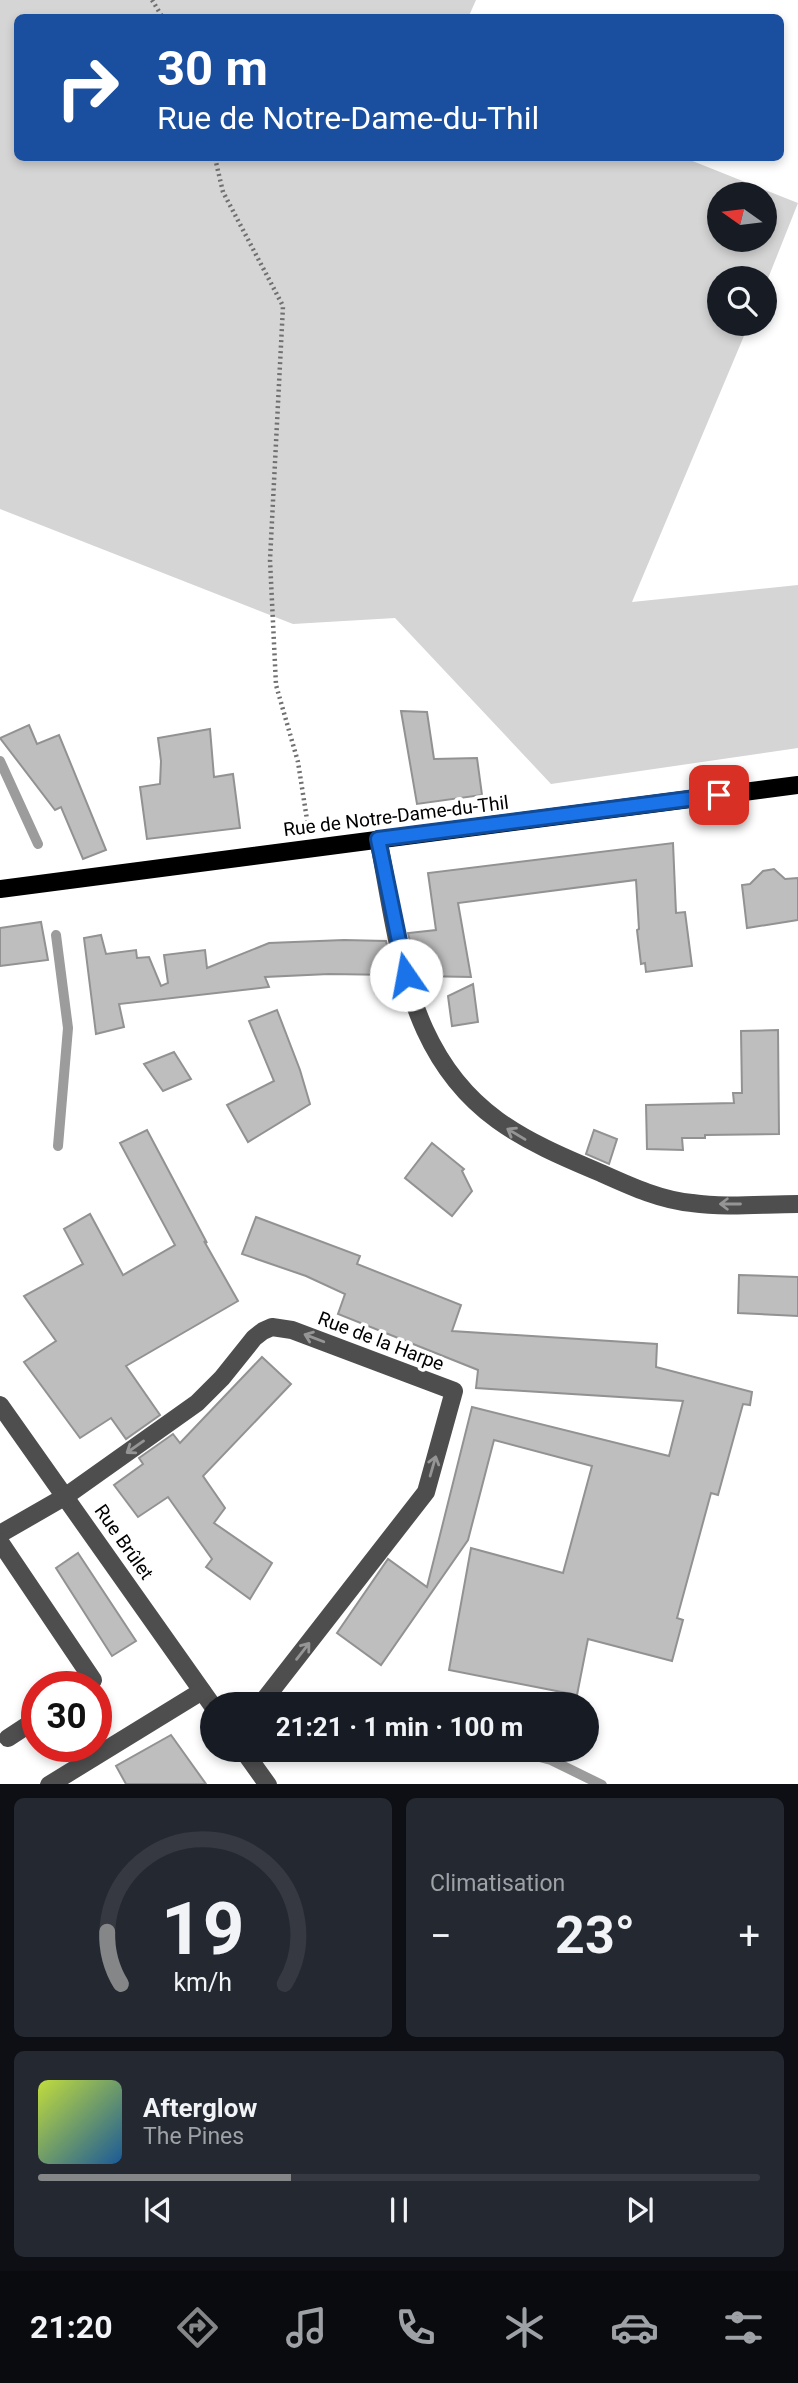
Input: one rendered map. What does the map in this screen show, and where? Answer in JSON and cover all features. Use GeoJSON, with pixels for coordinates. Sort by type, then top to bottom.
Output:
{"type":"FeatureCollection","features":[{"type":"Feature","properties":{"kind":"main road","name":"Rue de Notre-Dame-du-Thil"},"geometry":{"type":"LineString","coordinates":[[0,889],[798,785]]}},
{"type":"Feature","properties":{"kind":"street"},"geometry":{"type":"LineString","coordinates":[[378,839],[405,970],[417,1012],[438,1056],[478,1105],[505,1127],[544,1149],[670,1199],[712,1204],[798,1204]]}},
{"type":"Feature","properties":{"kind":"street","name":"Rue de la Harpe"},"geometry":{"type":"LineString","coordinates":[[66,1496],[197,1403],[222,1378],[254,1338],[272,1327],[292,1330],[454,1391],[426,1492],[270,1692]]}},
{"type":"Feature","properties":{"kind":"street","name":"Rue Brûlet"},"geometry":{"type":"LineString","coordinates":[[0,1405],[203,1692]]}},
{"type":"Feature","properties":{"kind":"street"},"geometry":{"type":"LineString","coordinates":[[0,1534],[66,1496]]}},
{"type":"Feature","properties":{"kind":"street"},"geometry":{"type":"LineString","coordinates":[[0,1542],[87,1671]]}},
{"type":"Feature","properties":{"kind":"street"},"geometry":{"type":"LineString","coordinates":[[49,1784],[200,1702]]}},
{"type":"Feature","properties":{"kind":"street"},"geometry":{"type":"LineString","coordinates":[[8,1738],[21,1729]]}},
{"type":"Feature","properties":{"kind":"street"},"geometry":{"type":"LineString","coordinates":[[252,1762],[268,1784]]}},
{"type":"Feature","properties":{"kind":"path"},"geometry":{"type":"LineString","coordinates":[[216,161],[223,192],[283,306],[270,560],[276,685],[298,762],[313,847]]}},
{"type":"Feature","properties":{"kind":"shaded area"},"geometry":{"type":"Polygon","coordinates":[[[0,0],[476,0],[470,14],[14,14],[14,161],[693,161],[745,182],[707,182],[707,252],[777,252],[777,195],[798,203],[773,266],[707,266],[707,336],[744,336],[632,602],[798,585],[798,748],[551,784],[395,618],[293,624],[0,509],[0,0]]]}},
{"type":"Feature","properties":{"kind":"building"},"geometry":{"type":"Polygon","coordinates":[[[401,711],[427,712],[434,759],[477,758],[482,795],[417,804],[401,711]]]}},
{"type":"Feature","properties":{"kind":"building"},"geometry":{"type":"Polygon","coordinates":[[[29,725],[37,744],[59,735],[106,850],[83,859],[61,807],[55,810],[0,738],[29,725]]]}},
{"type":"Feature","properties":{"kind":"building"},"geometry":{"type":"Polygon","coordinates":[[[210,729],[214,777],[233,774],[240,828],[147,839],[140,787],[160,784],[158,738],[210,729]]]}},
{"type":"Feature","properties":{"kind":"building"},"geometry":{"type":"Polygon","coordinates":[[[673,843],[676,913],[685,912],[692,966],[646,972],[645,963],[641,964],[637,930],[636,880],[458,903],[471,977],[418,976],[408,933],[436,930],[428,873],[673,843]]]}},
{"type":"Feature","properties":{"kind":"building"},"geometry":{"type":"Polygon","coordinates":[[[774,869],[785,879],[798,878],[798,920],[747,928],[742,885],[750,884],[763,871],[774,869]]]}},
{"type":"Feature","properties":{"kind":"building"},"geometry":{"type":"Polygon","coordinates":[[[41,922],[48,960],[0,966],[0,928],[41,922]]]}},
{"type":"Feature","properties":{"kind":"building"},"geometry":{"type":"Polygon","coordinates":[[[101,935],[106,954],[136,950],[137,958],[149,957],[161,986],[168,983],[164,955],[205,950],[207,968],[269,943],[386,941],[394,975],[265,977],[269,987],[119,1004],[124,1027],[96,1034],[84,938],[101,935]]]}},
{"type":"Feature","properties":{"kind":"building"},"geometry":{"type":"Polygon","coordinates":[[[473,984],[478,1022],[452,1026],[448,996],[473,984]]]}},
{"type":"Feature","properties":{"kind":"building"},"geometry":{"type":"Polygon","coordinates":[[[277,1010],[310,1104],[248,1142],[227,1105],[274,1081],[249,1021],[277,1010]]]}},
{"type":"Feature","properties":{"kind":"building"},"geometry":{"type":"Polygon","coordinates":[[[778,1030],[779,1134],[705,1135],[705,1138],[682,1138],[683,1150],[647,1149],[646,1105],[734,1103],[733,1093],[742,1093],[741,1031],[778,1030]]]}},
{"type":"Feature","properties":{"kind":"building"},"geometry":{"type":"Polygon","coordinates":[[[174,1052],[191,1079],[163,1091],[144,1064],[174,1052]]]}},
{"type":"Feature","properties":{"kind":"building"},"geometry":{"type":"Polygon","coordinates":[[[147,1130],[238,1301],[126,1366],[160,1415],[126,1439],[111,1418],[80,1438],[24,1362],[56,1341],[24,1296],[83,1264],[64,1229],[90,1214],[123,1275],[175,1245],[120,1143],[147,1130]]]}},
{"type":"Feature","properties":{"kind":"building"},"geometry":{"type":"Polygon","coordinates":[[[594,1130],[617,1139],[609,1164],[586,1154],[594,1130]]]}},
{"type":"Feature","properties":{"kind":"building"},"geometry":{"type":"Polygon","coordinates":[[[432,1143],[464,1169],[462,1171],[472,1191],[452,1216],[405,1178],[432,1143]]]}},
{"type":"Feature","properties":{"kind":"building"},"geometry":{"type":"Polygon","coordinates":[[[256,1217],[360,1256],[357,1264],[461,1305],[452,1331],[657,1344],[656,1367],[752,1392],[750,1405],[743,1404],[718,1495],[711,1493],[677,1618],[683,1620],[672,1661],[588,1639],[578,1692],[562,1692],[449,1670],[471,1548],[563,1573],[592,1466],[494,1440],[468,1540],[381,1665],[337,1633],[388,1559],[427,1587],[472,1407],[669,1456],[683,1401],[476,1388],[478,1370],[338,1314],[345,1294],[306,1276],[242,1254],[256,1217]]]}},
{"type":"Feature","properties":{"kind":"building"},"geometry":{"type":"Polygon","coordinates":[[[739,1275],[798,1277],[798,1316],[738,1313],[739,1275]]]}},
{"type":"Feature","properties":{"kind":"building"},"geometry":{"type":"Polygon","coordinates":[[[262,1357],[291,1384],[203,1476],[225,1508],[214,1523],[272,1563],[250,1599],[206,1567],[212,1559],[168,1497],[138,1517],[114,1485],[143,1464],[139,1458],[173,1434],[180,1443],[262,1357]]]}},
{"type":"Feature","properties":{"kind":"building"},"geometry":{"type":"Polygon","coordinates":[[[78,1553],[136,1641],[112,1656],[56,1568],[78,1553]]]}},
{"type":"Feature","properties":{"kind":"building"},"geometry":{"type":"Polygon","coordinates":[[[171,1735],[206,1784],[126,1784],[116,1766],[171,1735]]]}},
{"type":"Feature","properties":{"kind":"waterway"},"geometry":{"type":"LineString","coordinates":[[0,761],[38,844]]}},
{"type":"Feature","properties":{"kind":"waterway"},"geometry":{"type":"LineString","coordinates":[[56,935],[68,1028],[58,1146]]}},
{"type":"Feature","properties":{"kind":"waterway"},"geometry":{"type":"LineString","coordinates":[[555,1762],[600,1784]]}},
{"type":"Feature","properties":{"kind":"route"},"geometry":{"type":"LineString","coordinates":[[406,975],[378,839],[719,795]]}}]}
